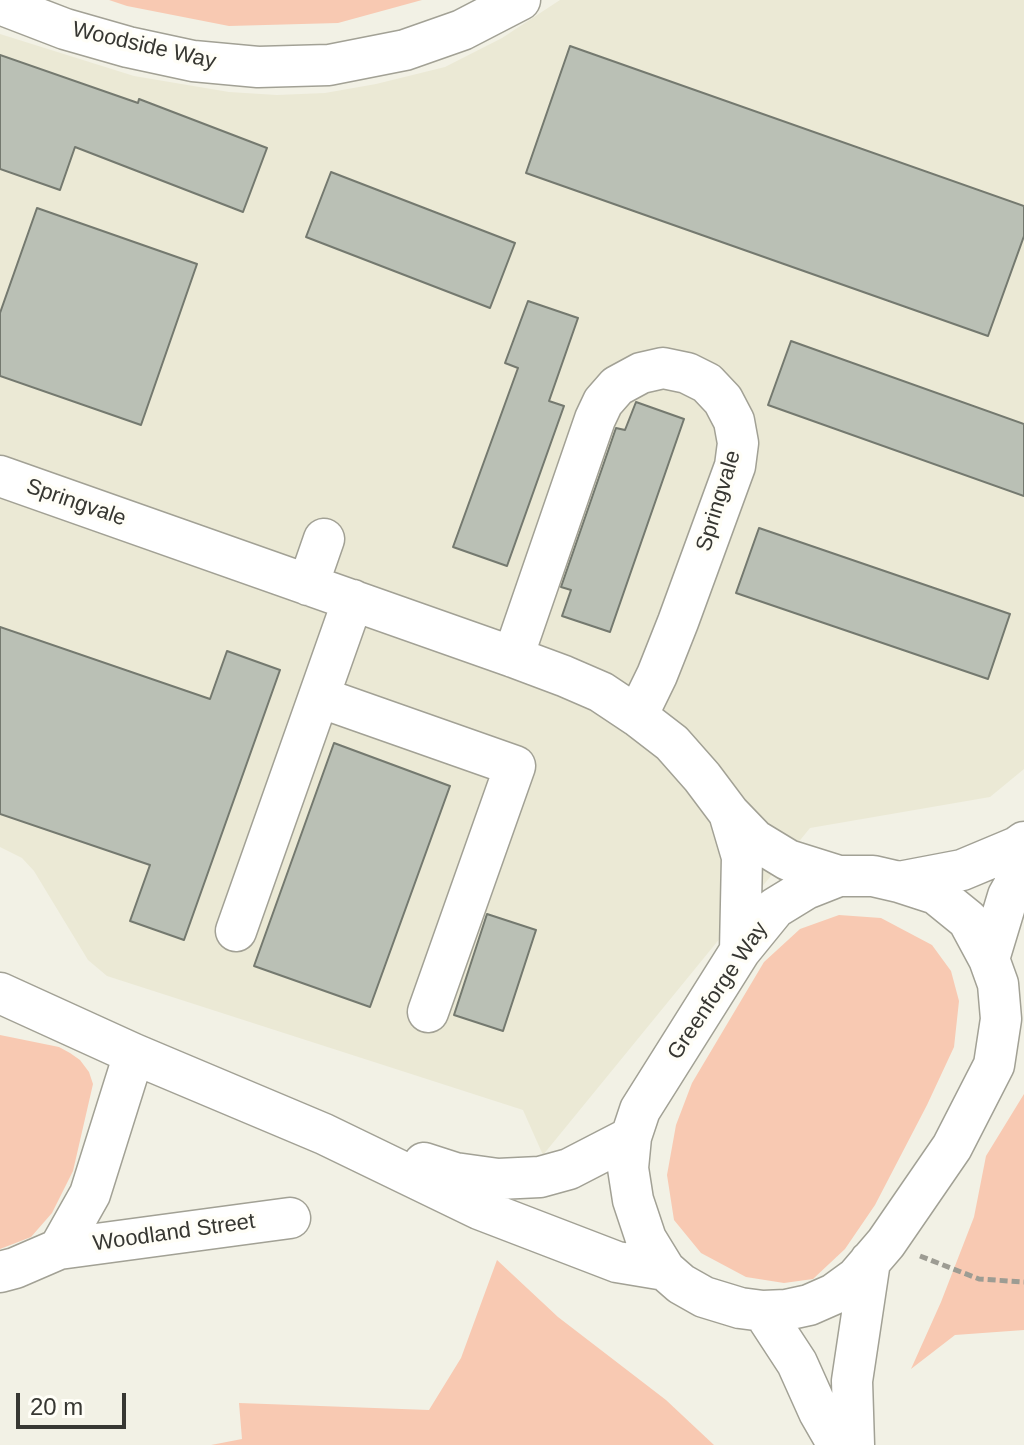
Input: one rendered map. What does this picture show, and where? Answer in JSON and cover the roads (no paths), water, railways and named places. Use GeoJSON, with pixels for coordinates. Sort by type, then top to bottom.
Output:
{"type":"FeatureCollection","features":[{"type":"Feature","properties":{"kind":"street","name":"Woodside Way"},"geometry":{"type":"LineString","coordinates":[[0,4],[65,29],[128,47],[193,61],[258,67],[329,65],[405,50],[462,30],[520,0]]}},
{"type":"Feature","properties":{"kind":"street","name":"Springvale"},"geometry":{"type":"LineString","coordinates":[[513,657],[603,402],[617,386],[641,373],[663,368],[687,373],[707,383],[723,400],[734,421],[738,443],[735,466],[678,622],[637,716]]}},
{"type":"Feature","properties":{"kind":"street","name":"Springvale"},"geometry":{"type":"LineString","coordinates":[[1,479],[353,600],[601,692],[672,743],[755,840],[788,860],[839,876]]}},
{"type":"Feature","properties":{"kind":"street"},"geometry":{"type":"LineString","coordinates":[[308,585],[324,539]]}},
{"type":"Feature","properties":{"kind":"street"},"geometry":{"type":"LineString","coordinates":[[236,931],[353,600]]}},
{"type":"Feature","properties":{"kind":"street"},"geometry":{"type":"LineString","coordinates":[[319,697],[515,766],[428,1012]]}},
{"type":"Feature","properties":{"kind":"street","name":"Springvale"},"geometry":{"type":"LineString","coordinates":[[729,813],[742,857],[740,951]]}},
{"type":"Feature","properties":{"kind":"street"},"geometry":{"type":"LineString","coordinates":[[899,882],[962,870],[1024,842]]}},
{"type":"Feature","properties":{"kind":"street"},"geometry":{"type":"LineString","coordinates":[[989,959],[1008,896],[1024,868]]}},
{"type":"Feature","properties":{"kind":"street","name":"Greenforge Way"},"geometry":{"type":"LineString","coordinates":[[839,876],[873,876],[936,894],[968,920],[989,959],[998,984],[1001,1019],[994,1065],[952,1147],[856,1278],[834,1294],[809,1305],[786,1310],[740,1308],[704,1297],[681,1284],[665,1270],[646,1239],[633,1200],[628,1168],[631,1137],[640,1110],[740,951],[775,908],[806,889],[839,876]]}},
{"type":"Feature","properties":{"kind":"street","name":"Greenforge Way"},"geometry":{"type":"LineString","coordinates":[[0,993],[134,1054],[324,1134],[479,1209],[617,1262],[665,1270]]}},
{"type":"Feature","properties":{"kind":"street","name":"Woodland Street"},"geometry":{"type":"LineString","coordinates":[[59,1249],[90,1194],[134,1054]]}},
{"type":"Feature","properties":{"kind":"street","name":"Greenforge Way"},"geometry":{"type":"LineString","coordinates":[[324,1134],[455,1173],[498,1179],[540,1177],[569,1169],[631,1137]]}},
{"type":"Feature","properties":{"kind":"street","name":"Woodland Street"},"geometry":{"type":"LineString","coordinates":[[0,1272],[59,1249],[290,1218]]}},
{"type":"Feature","properties":{"kind":"street","name":"Greenforge Way"},"geometry":{"type":"LineString","coordinates":[[854,1445],[852,1381],[878,1252]]}},
{"type":"Feature","properties":{"kind":"street"},"geometry":{"type":"LineString","coordinates":[[763,1311],[797,1363],[838,1445]]}}]}
